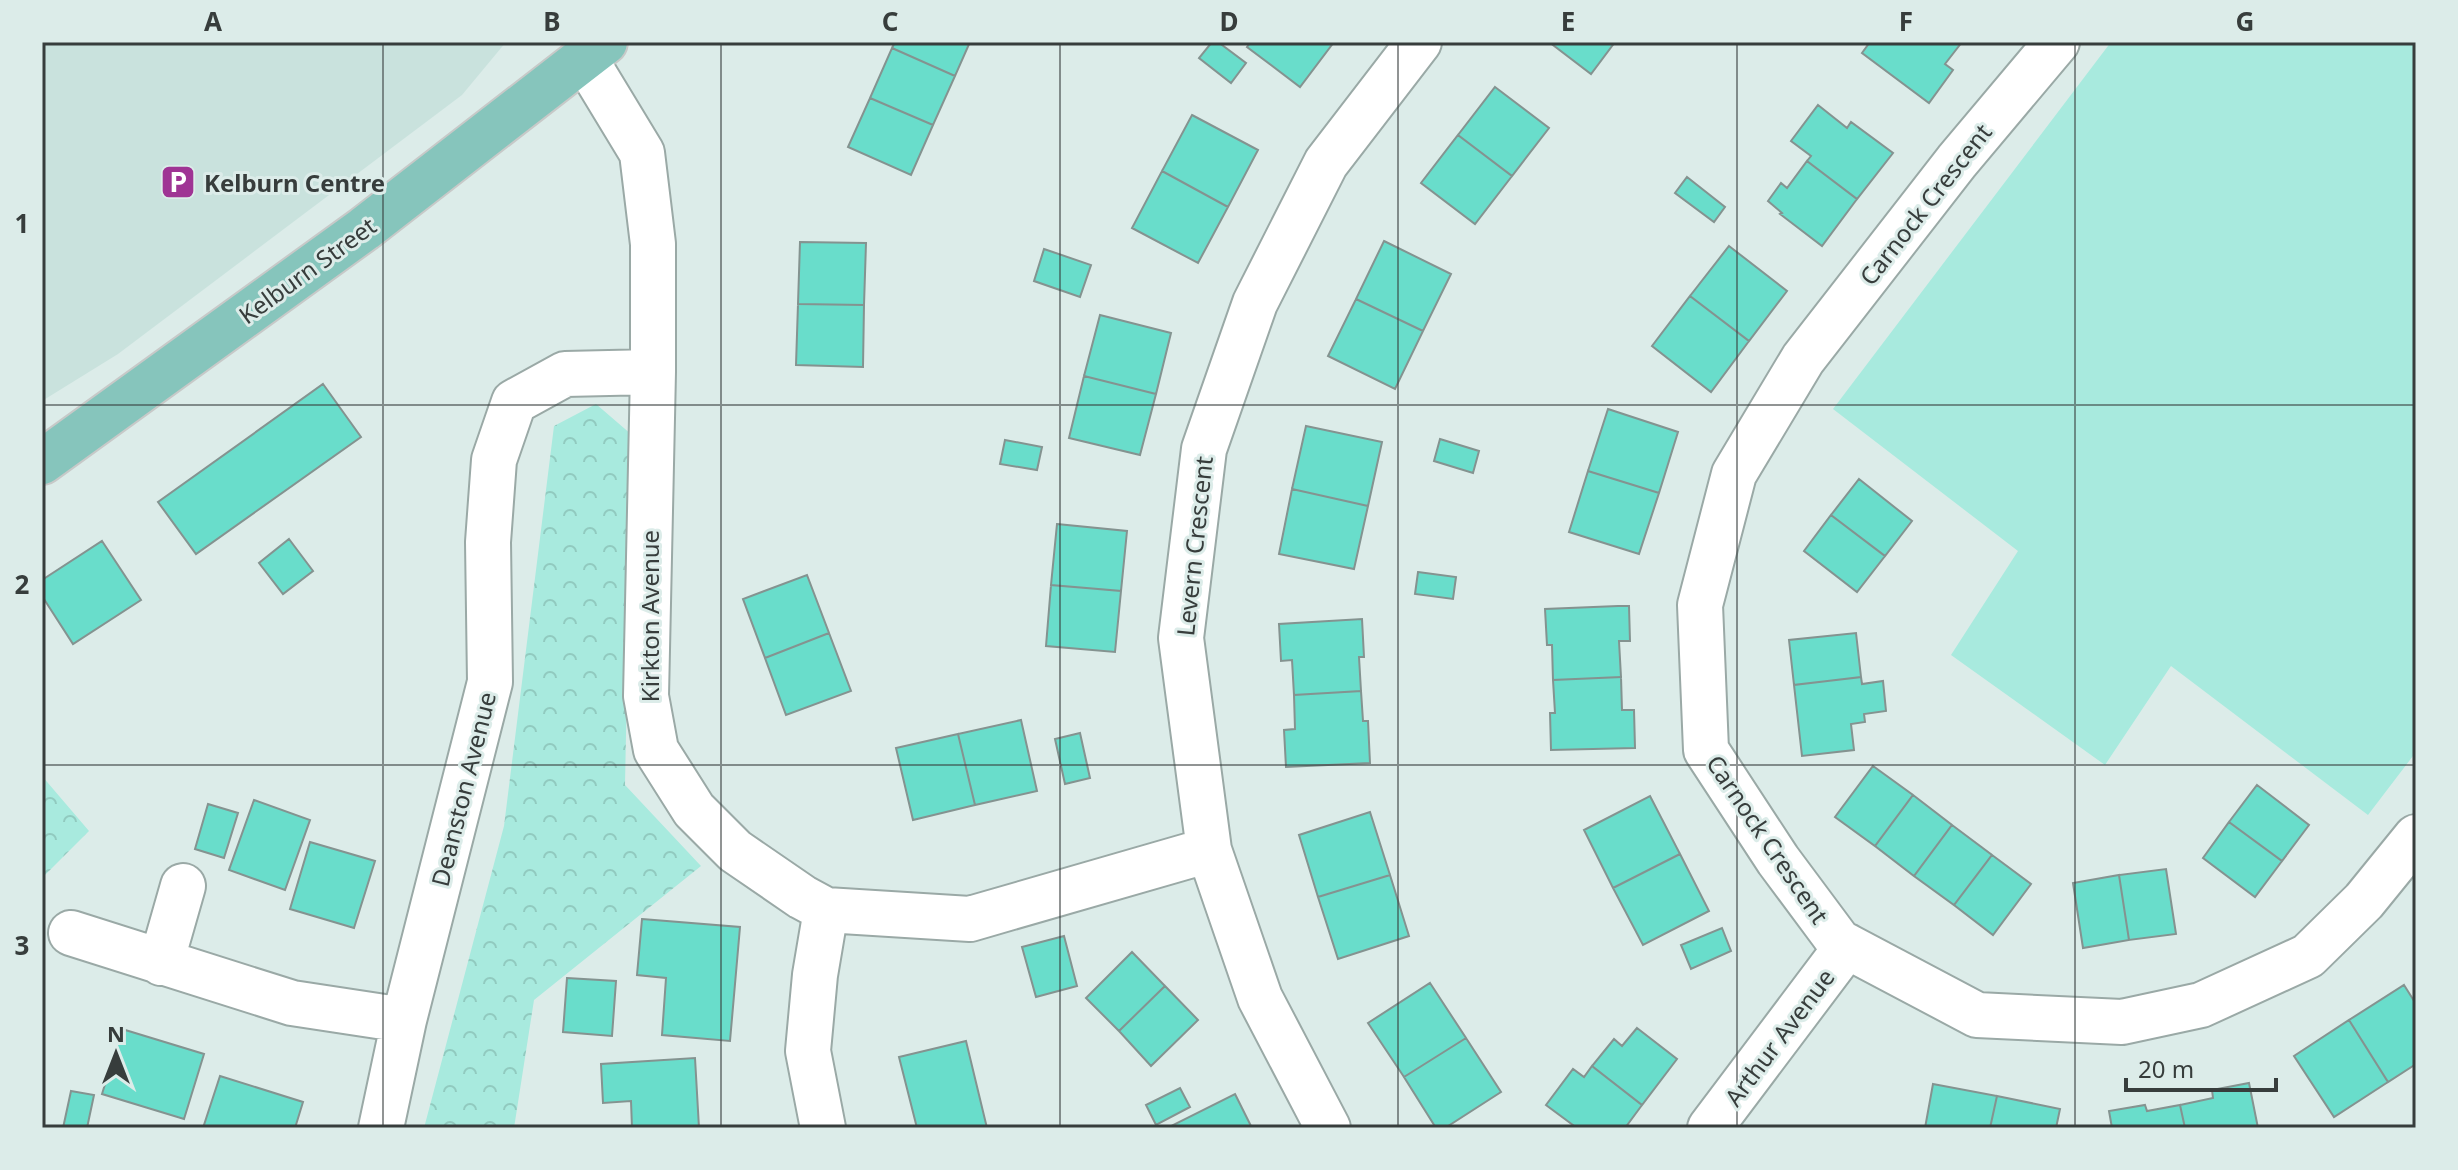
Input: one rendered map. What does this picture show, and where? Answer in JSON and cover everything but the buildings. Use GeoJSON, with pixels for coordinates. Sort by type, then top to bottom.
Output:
{"type":"FeatureCollection","features":[{"type":"Feature","properties":{"kind":"main road","name":"Kelburn Street"},"geometry":{"type":"LineString","coordinates":[[47,448],[364,229],[595,51]]}},
{"type":"Feature","properties":{"kind":"street","name":"Levern Crescent"},"geometry":{"type":"LineString","coordinates":[[1328,1128],[1260,998],[1209,850],[1181,638],[1204,449],[1255,303],[1326,163],[1419,42]]}},
{"type":"Feature","properties":{"kind":"street","name":"Carnock Crescent"},"geometry":{"type":"LineString","coordinates":[[2057,42],[1957,161],[1803,359],[1734,474],[1700,605],[1706,750],[1778,860],[1839,942],[1977,1015],[2122,1022],[2201,1005],[2308,956],[2364,901],[2416,837]]}},
{"type":"Feature","properties":{"kind":"street","name":"Kirkton Avenue"},"geometry":{"type":"LineString","coordinates":[[595,51],[642,153],[653,244],[646,696],[656,750],[694,810],[735,851],[826,910],[970,919],[1209,850]]}},
{"type":"Feature","properties":{"kind":"street","name":"Deanston Avenue"},"geometry":{"type":"LineString","coordinates":[[381,1128],[404,1020],[490,682],[488,542],[494,460],[514,402],[565,374],[653,372]]}},
{"type":"Feature","properties":{"kind":"street"},"geometry":{"type":"LineString","coordinates":[[161,963],[183,886]]}},
{"type":"Feature","properties":{"kind":"street"},"geometry":{"type":"LineString","coordinates":[[823,1128],[808,1051],[815,975],[826,910]]}},
{"type":"Feature","properties":{"kind":"street"},"geometry":{"type":"LineString","coordinates":[[71,933],[292,1003],[404,1020]]}},
{"type":"Feature","properties":{"kind":"street","name":"Arthur Avenue"},"geometry":{"type":"LineString","coordinates":[[1710,1128],[1847,946]]}},
{"type":"Feature","properties":{"kind":"shaded area","name":"Kelburn Centre"},"geometry":{"type":"Polygon","coordinates":[[[42,42],[506,42],[462,95],[118,354],[42,401],[42,42]]]}},
{"type":"Feature","properties":{"kind":"green space"},"geometry":{"type":"Polygon","coordinates":[[[2111,42],[2416,42],[2416,752],[2368,815],[2171,666],[2105,765],[1951,655],[2018,551],[1833,409],[2111,42]]]}},
{"type":"Feature","properties":{"kind":"green space"},"geometry":{"type":"Polygon","coordinates":[[[596,404],[632,435],[625,785],[701,866],[534,1000],[514,1128],[424,1128],[504,826],[554,426],[596,404]]]}},
{"type":"Feature","properties":{"kind":"green space"},"geometry":{"type":"Polygon","coordinates":[[[42,776],[89,831],[42,878],[42,776]]]}},
{"type":"Feature","properties":{"kind":"place","name":"Kelburn Centre"},"geometry":{"type":"Point","coordinates":[178,182]}}]}
